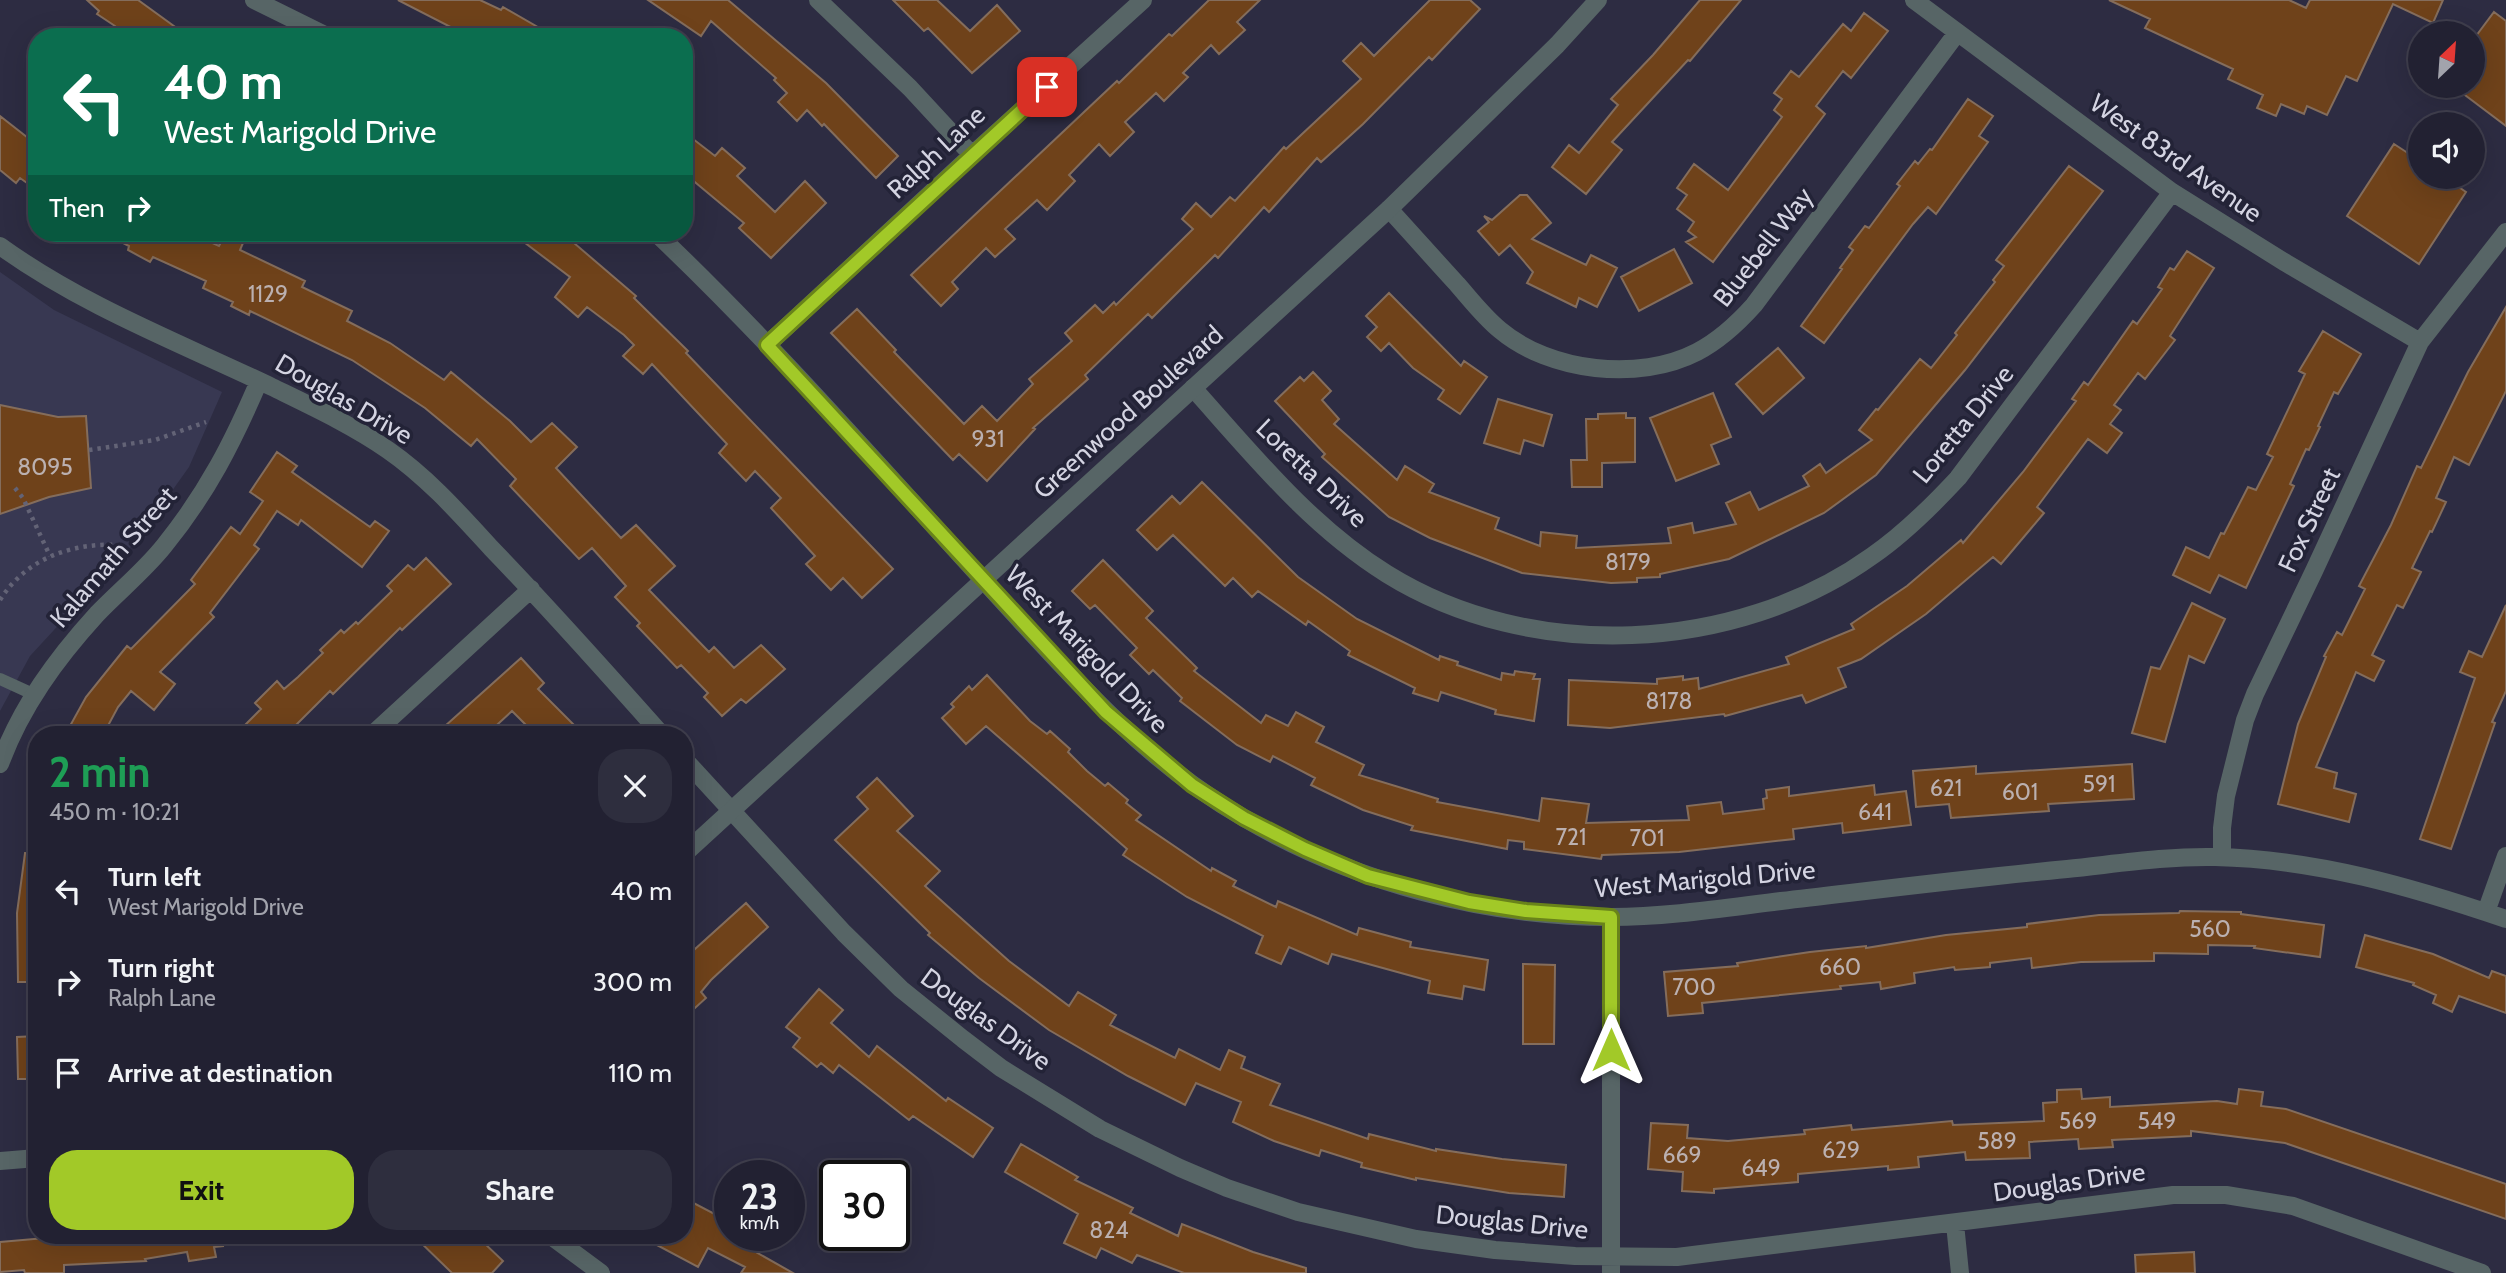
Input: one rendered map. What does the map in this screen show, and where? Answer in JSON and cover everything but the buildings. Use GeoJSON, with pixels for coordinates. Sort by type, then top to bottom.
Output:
{"type":"FeatureCollection","features":[{"type":"Feature","properties":{"kind":"street"},"geometry":{"type":"LineString","coordinates":[[254,0],[311,28]]}},
{"type":"Feature","properties":{"kind":"street"},"geometry":{"type":"LineString","coordinates":[[818,0],[910,88],[972,155]]}},
{"type":"Feature","properties":{"kind":"street","name":"Ralph Lane"},"geometry":{"type":"LineString","coordinates":[[767,345],[1143,0]]}},
{"type":"Feature","properties":{"kind":"street","name":"Greenwood Boulevard"},"geometry":{"type":"LineString","coordinates":[[693,846],[1389,208],[1557,45],[1598,0]]}},
{"type":"Feature","properties":{"kind":"street","name":"West 83rd Avenue"},"geometry":{"type":"LineString","coordinates":[[1914,0],[2172,192],[2286,263],[2420,341]]}},
{"type":"Feature","properties":{"kind":"street","name":"Bluebell Way"},"geometry":{"type":"LineString","coordinates":[[1389,208],[1483,313],[1518,343],[1559,361],[1595,368],[1642,368],[1670,363],[1714,342],[1734,327],[1754,305],[1957,33]]}},
{"type":"Feature","properties":{"kind":"street","name":"Loretta Drive"},"geometry":{"type":"LineString","coordinates":[[1193,388],[1280,486],[1315,520],[1386,573],[1431,597],[1501,621],[1569,633],[1629,635],[1694,628],[1771,608],[1830,581],[1872,556],[1937,500],[1958,478],[2172,192]]}},
{"type":"Feature","properties":{"kind":"street","name":"Fox Street"},"geometry":{"type":"LineString","coordinates":[[2222,857],[2226,796],[2245,720],[2255,694],[2420,341],[2506,232]]}},
{"type":"Feature","properties":{"kind":"street","name":"West Marigold Drive"},"geometry":{"type":"LineString","coordinates":[[666,242],[707,281],[767,345],[1106,712],[1192,785],[1244,818],[1317,855],[1368,876],[1469,902],[1526,911],[1611,917],[1689,912],[2144,861],[2222,857],[2272,861],[2367,876],[2506,919]]}},
{"type":"Feature","properties":{"kind":"street","name":"Douglas Drive"},"geometry":{"type":"LineString","coordinates":[[0,246],[65,287],[133,323],[321,411],[387,449],[435,490],[531,589],[654,726]]}},
{"type":"Feature","properties":{"kind":"street","name":"Kalamath Street"},"geometry":{"type":"LineString","coordinates":[[0,764],[24,709],[41,680],[97,614],[164,547],[199,499],[236,437],[259,381]]}},
{"type":"Feature","properties":{"kind":"street"},"geometry":{"type":"LineString","coordinates":[[382,726],[531,589]]}},
{"type":"Feature","properties":{"kind":"street","name":"Douglas Drive"},"geometry":{"type":"LineString","coordinates":[[693,769],[844,933],[901,989],[1001,1068],[1112,1135],[1180,1168],[1227,1188],[1337,1223],[1416,1239],[1611,1265],[2173,1195],[2226,1195],[2293,1206],[2482,1273]]}},
{"type":"Feature","properties":{"kind":"street"},"geometry":{"type":"LineString","coordinates":[[2486,912],[2506,856]]}},
{"type":"Feature","properties":{"kind":"street"},"geometry":{"type":"LineString","coordinates":[[1611,917],[1611,1265]]}},
{"type":"Feature","properties":{"kind":"street"},"geometry":{"type":"LineString","coordinates":[[0,1161],[28,1159]]}},
{"type":"Feature","properties":{"kind":"street"},"geometry":{"type":"LineString","coordinates":[[1955,1224],[1961,1273]]}},
{"type":"Feature","properties":{"kind":"street"},"geometry":{"type":"LineString","coordinates":[[561,1244],[601,1273]]}},
{"type":"Feature","properties":{"kind":"lane"},"geometry":{"type":"LineString","coordinates":[[0,679],[33,694]]}},
{"type":"Feature","properties":{"kind":"path"},"geometry":{"type":"LineString","coordinates":[[89,450],[117,448],[155,440],[206,422]]}},
{"type":"Feature","properties":{"kind":"path"},"geometry":{"type":"LineString","coordinates":[[15,488],[23,498],[50,556]]}},
{"type":"Feature","properties":{"kind":"path"},"geometry":{"type":"LineString","coordinates":[[0,600],[26,569],[50,556],[90,546],[123,545]]}},
{"type":"Feature","properties":{"kind":"shaded area"},"geometry":{"type":"Polygon","coordinates":[[[0,272],[54,310],[222,392],[189,467],[137,540],[30,656],[0,711],[0,272]]]}},
{"type":"Feature","properties":{"kind":"route"},"geometry":{"type":"LineString","coordinates":[[1047,87],[767,345],[1106,712],[1192,785],[1244,818],[1305,849],[1368,876],[1469,902],[1526,911],[1611,917],[1611,1050]]}}]}
